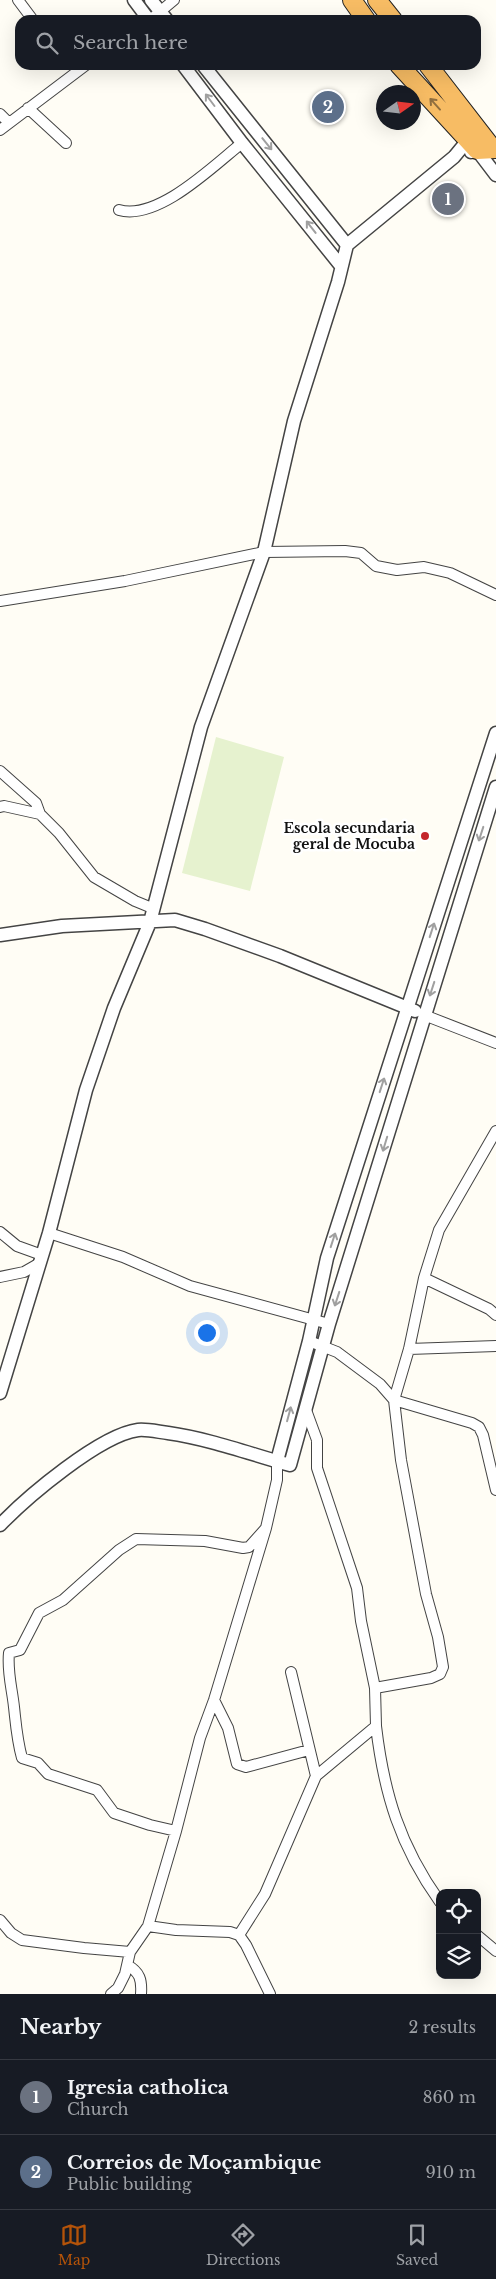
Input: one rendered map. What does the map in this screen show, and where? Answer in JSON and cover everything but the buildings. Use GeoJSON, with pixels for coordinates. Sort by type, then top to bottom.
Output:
{"type":"FeatureCollection","features":[{"type":"Feature","properties":{"kind":"highway"},"geometry":{"type":"LineString","coordinates":[[352,0],[362,15]]}},
{"type":"Feature","properties":{"kind":"highway"},"geometry":{"type":"LineString","coordinates":[[377,0],[389,15]]}},
{"type":"Feature","properties":{"kind":"highway"},"geometry":{"type":"LineString","coordinates":[[405,70],[487,145]]}},
{"type":"Feature","properties":{"kind":"highway"},"geometry":{"type":"LineString","coordinates":[[432,70],[487,145]]}},
{"type":"Feature","properties":{"kind":"street"},"geometry":{"type":"LineString","coordinates":[[18,0],[29,15]]}},
{"type":"Feature","properties":{"kind":"street"},"geometry":{"type":"LineString","coordinates":[[134,0],[146,15]]}},
{"type":"Feature","properties":{"kind":"street"},"geometry":{"type":"LineString","coordinates":[[151,0],[163,15],[174,0]]}},
{"type":"Feature","properties":{"kind":"street"},"geometry":{"type":"LineString","coordinates":[[0,130],[28,108],[70,70]]}},
{"type":"Feature","properties":{"kind":"street"},"geometry":{"type":"LineString","coordinates":[[187,70],[340,266]]}},
{"type":"Feature","properties":{"kind":"street"},"geometry":{"type":"LineString","coordinates":[[207,70],[347,245]]}},
{"type":"Feature","properties":{"kind":"street"},"geometry":{"type":"LineString","coordinates":[[28,108],[66,143]]}},
{"type":"Feature","properties":{"kind":"street"},"geometry":{"type":"LineString","coordinates":[[0,114],[9,123]]}},
{"type":"Feature","properties":{"kind":"street"},"geometry":{"type":"LineString","coordinates":[[119,210],[136,212],[168,201],[242,143]]}},
{"type":"Feature","properties":{"kind":"street"},"geometry":{"type":"LineString","coordinates":[[0,1393],[49,1233],[86,1090],[114,1008],[150,922],[152,908],[201,727],[264,552],[294,421],[338,282],[340,266],[347,245],[454,157],[487,145],[496,175]]}},
{"type":"Feature","properties":{"kind":"street"},"geometry":{"type":"LineString","coordinates":[[0,601],[125,580],[264,552],[345,551],[361,553],[376,566],[396,570],[424,566],[450,573],[496,595]]}},
{"type":"Feature","properties":{"kind":"street"},"geometry":{"type":"LineString","coordinates":[[111,1994],[118,1988],[125,1974],[130,1952],[148,1926],[200,1738],[214,1700],[266,1528],[278,1480],[277,1461],[309,1341],[327,1258],[496,732]]}},
{"type":"Feature","properties":{"kind":"street"},"geometry":{"type":"LineString","coordinates":[[0,771],[36,803],[40,814],[59,832],[94,878],[135,901],[152,908]]}},
{"type":"Feature","properties":{"kind":"street"},"geometry":{"type":"LineString","coordinates":[[483,774],[496,779]]}},
{"type":"Feature","properties":{"kind":"street"},"geometry":{"type":"LineString","coordinates":[[278,1480],[290,1465],[329,1324],[496,787]]}},
{"type":"Feature","properties":{"kind":"street"},"geometry":{"type":"LineString","coordinates":[[0,807],[4,806],[40,814]]}},
{"type":"Feature","properties":{"kind":"street"},"geometry":{"type":"LineString","coordinates":[[0,935],[62,926],[175,920],[205,928],[280,956],[496,1043]]}},
{"type":"Feature","properties":{"kind":"street"},"geometry":{"type":"LineString","coordinates":[[375,1688],[431,1678],[440,1674],[443,1667],[401,1460],[394,1400],[409,1349],[424,1278],[439,1230],[496,1131]]}},
{"type":"Feature","properties":{"kind":"street"},"geometry":{"type":"LineString","coordinates":[[0,1232],[17,1246],[40,1260]]}},
{"type":"Feature","properties":{"kind":"street"},"geometry":{"type":"LineString","coordinates":[[49,1233],[123,1257],[190,1286],[329,1324]]}},
{"type":"Feature","properties":{"kind":"street"},"geometry":{"type":"LineString","coordinates":[[327,1258],[350,1259]]}},
{"type":"Feature","properties":{"kind":"street"},"geometry":{"type":"LineString","coordinates":[[0,1277],[24,1272],[40,1260]]}},
{"type":"Feature","properties":{"kind":"street"},"geometry":{"type":"LineString","coordinates":[[424,1278],[489,1309],[496,1315]]}},
{"type":"Feature","properties":{"kind":"street"},"geometry":{"type":"LineString","coordinates":[[309,1341],[337,1352],[380,1384],[394,1400],[472,1422],[479,1427],[483,1436],[496,1490]]}},
{"type":"Feature","properties":{"kind":"street"},"geometry":{"type":"LineString","coordinates":[[409,1349],[496,1346]]}},
{"type":"Feature","properties":{"kind":"street"},"geometry":{"type":"LineString","coordinates":[[306,1410],[317,1440],[317,1468],[357,1588],[361,1621],[375,1688],[376,1726],[387,1794],[399,1829],[421,1875],[436,1896]]}},
{"type":"Feature","properties":{"kind":"street"},"geometry":{"type":"LineString","coordinates":[[0,1525],[17,1508],[74,1463],[115,1437],[138,1430],[192,1436],[290,1465]]}},
{"type":"Feature","properties":{"kind":"street"},"geometry":{"type":"LineString","coordinates":[[176,1830],[150,1825],[114,1813],[97,1790],[48,1774],[38,1763],[22,1758],[16,1737],[14,1708],[7,1668],[9,1653],[20,1650],[40,1613],[63,1600],[119,1550],[136,1539],[204,1541],[243,1548],[249,1546],[266,1528]]}},
{"type":"Feature","properties":{"kind":"street"},"geometry":{"type":"LineString","coordinates":[[291,1672],[308,1750],[316,1776]]}},
{"type":"Feature","properties":{"kind":"street"},"geometry":{"type":"LineString","coordinates":[[214,1700],[228,1728],[237,1764],[240,1766],[246,1767],[308,1750]]}},
{"type":"Feature","properties":{"kind":"street"},"geometry":{"type":"LineString","coordinates":[[239,1935],[265,1894],[316,1776],[376,1726]]}},
{"type":"Feature","properties":{"kind":"street"},"geometry":{"type":"LineString","coordinates":[[0,1920],[22,1940],[130,1952]]}},
{"type":"Feature","properties":{"kind":"street"},"geometry":{"type":"LineString","coordinates":[[148,1926],[176,1930],[230,1932],[239,1935],[246,1945],[270,1994]]}},
{"type":"Feature","properties":{"kind":"street"},"geometry":{"type":"LineString","coordinates":[[481,1938],[496,1951]]}},
{"type":"Feature","properties":{"kind":"street"},"geometry":{"type":"LineString","coordinates":[[127,1964],[136,1970],[140,1977],[141,1994]]}},
{"type":"Feature","properties":{"kind":"green space"},"geometry":{"type":"Polygon","coordinates":[[[216,737],[284,757],[250,891],[182,873],[216,737]]]}},
{"type":"Feature","properties":{"kind":"place","name":"Correios de Moçambique"},"geometry":{"type":"Point","coordinates":[328,107]}},
{"type":"Feature","properties":{"kind":"place","name":"Igresia catholica"},"geometry":{"type":"Point","coordinates":[448,199]}},
{"type":"Feature","properties":{"kind":"place","name":"Escola secundaria geral de Mocuba"},"geometry":{"type":"Point","coordinates":[425,836]}}]}
